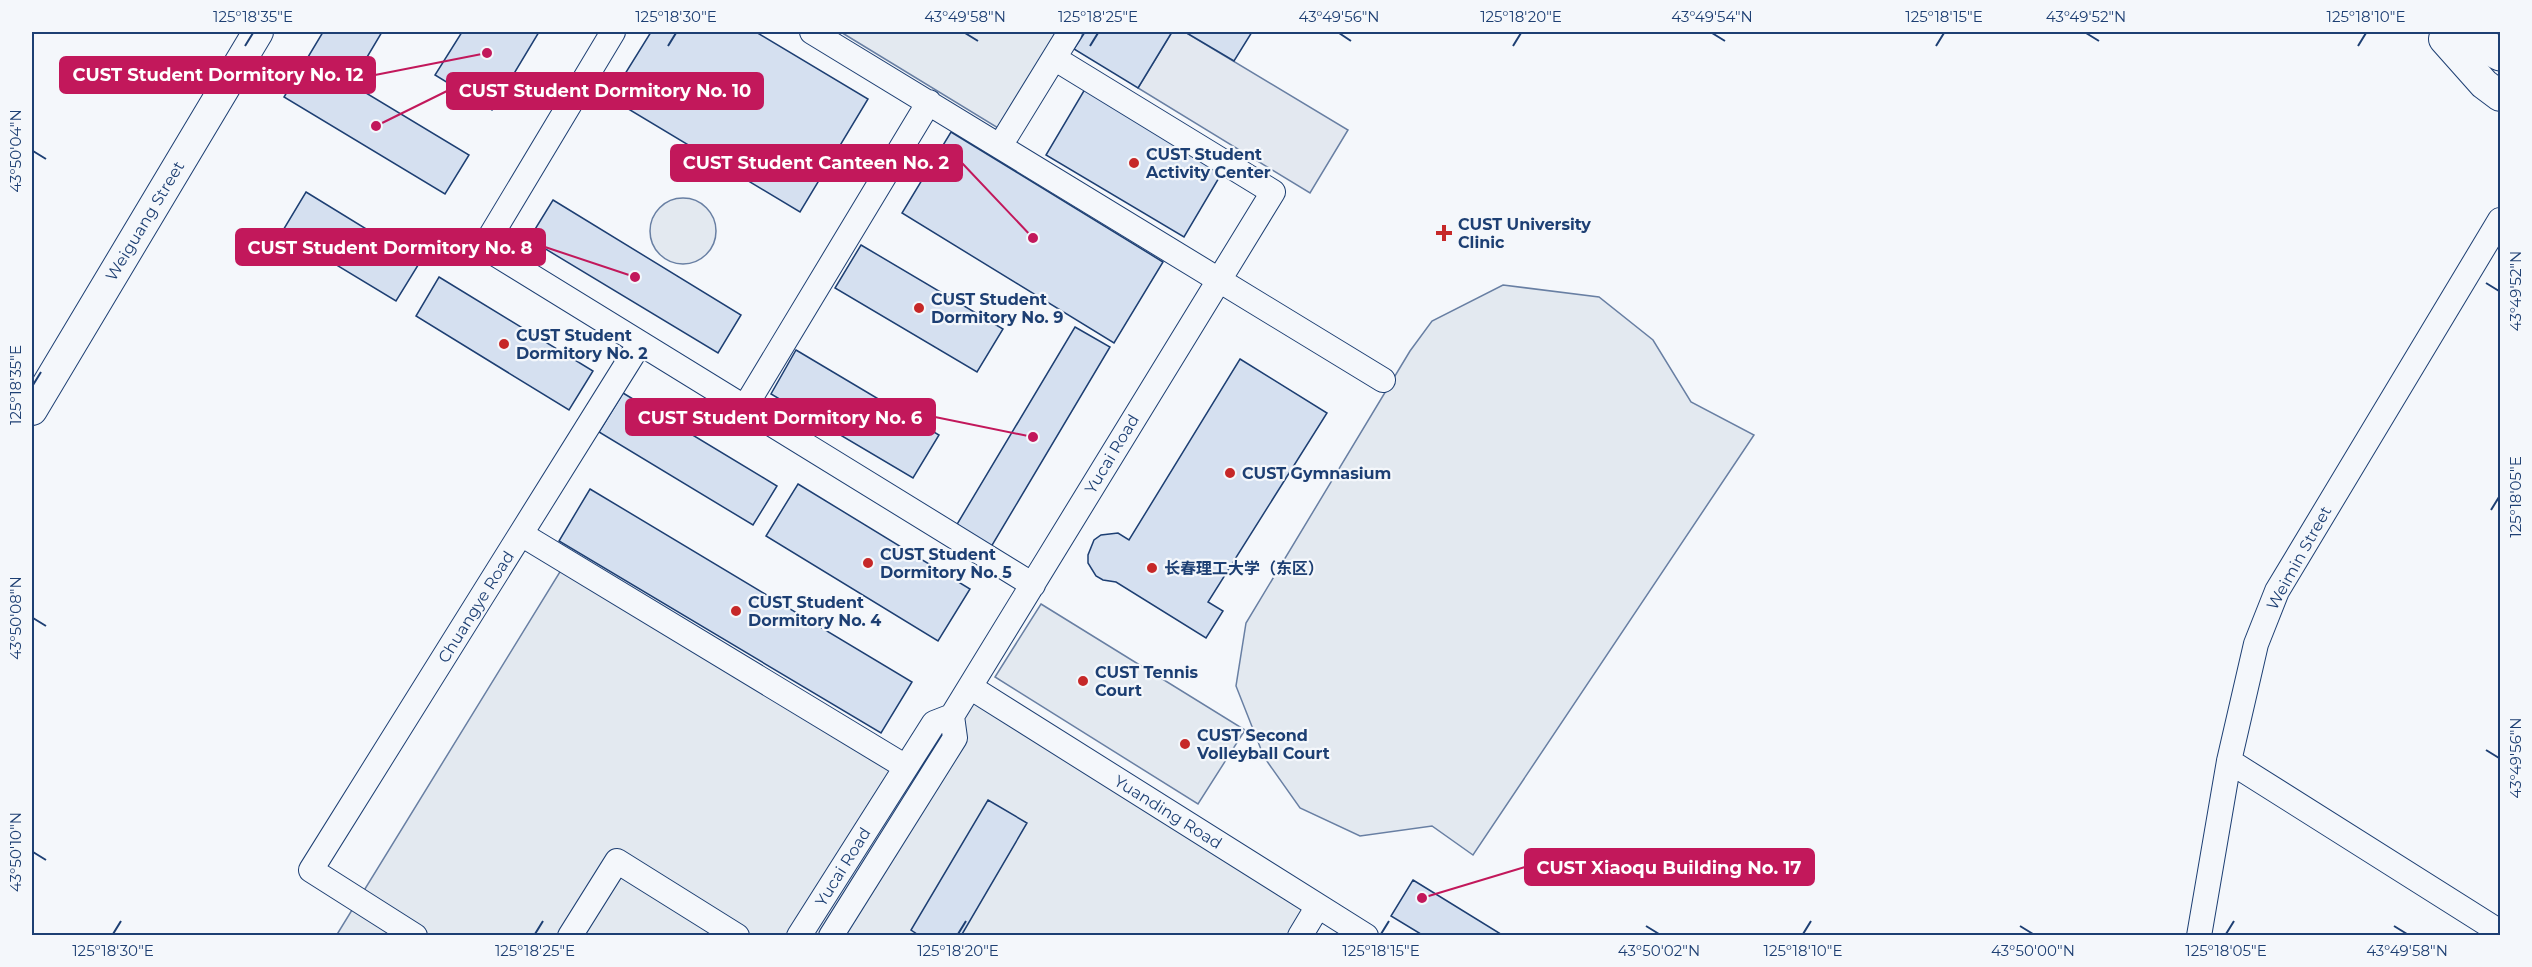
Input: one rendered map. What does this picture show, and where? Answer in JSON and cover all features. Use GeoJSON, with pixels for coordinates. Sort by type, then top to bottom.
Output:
{"type":"FeatureCollection","features":[{"type":"Feature","properties":{"kind":"highway"},"geometry":{"type":"LineString","coordinates":[[2445,34],[2500,54]]}},
{"type":"Feature","properties":{"kind":"main road","name":"Weiguang Street"},"geometry":{"type":"LineString","coordinates":[[32,410],[258,32]]}},
{"type":"Feature","properties":{"kind":"main road"},"geometry":{"type":"LineString","coordinates":[[2445,34],[2500,74]]}},
{"type":"Feature","properties":{"kind":"main road"},"geometry":{"type":"LineString","coordinates":[[2445,34],[2484,84],[2500,96]]}},
{"type":"Feature","properties":{"kind":"street"},"geometry":{"type":"LineString","coordinates":[[613,32],[484,246],[1033,585]]}},
{"type":"Feature","properties":{"kind":"street"},"geometry":{"type":"LineString","coordinates":[[1000,146],[1070,32]]}},
{"type":"Feature","properties":{"kind":"street"},"geometry":{"type":"LineString","coordinates":[[828,36],[929,102],[1383,380]]}},
{"type":"Feature","properties":{"kind":"street","name":"Yucai Road"},"geometry":{"type":"LineString","coordinates":[[799,936],[934,723],[952,716],[1273,192],[1054,58]]}},
{"type":"Feature","properties":{"kind":"street"},"geometry":{"type":"LineString","coordinates":[[745,407],[929,102]]}},
{"type":"Feature","properties":{"kind":"street","name":"Weimin Street"},"geometry":{"type":"LineString","coordinates":[[2199,936],[2229,761],[2256,644],[2277,591],[2500,220]]}},
{"type":"Feature","properties":{"kind":"street","name":"Chuangye Road"},"geometry":{"type":"LineString","coordinates":[[415,936],[311,870],[640,343]]}},
{"type":"Feature","properties":{"kind":"street"},"geometry":{"type":"LineString","coordinates":[[521,534],[906,767]]}},
{"type":"Feature","properties":{"kind":"street","name":"Yuanding Road"},"geometry":{"type":"LineString","coordinates":[[970,687],[1366,936]]}},
{"type":"Feature","properties":{"kind":"street","name":"Yucai Road"},"geometry":{"type":"LineString","coordinates":[[831,936],[955,738],[952,716]]}},
{"type":"Feature","properties":{"kind":"street"},"geometry":{"type":"LineString","coordinates":[[2229,761],[2500,932]]}},
{"type":"Feature","properties":{"kind":"street"},"geometry":{"type":"LineString","coordinates":[[570,936],[617,861],[738,936]]}},
{"type":"Feature","properties":{"kind":"street"},"geometry":{"type":"LineString","coordinates":[[1300,936],[1318,906]]}},
{"type":"Feature","properties":{"kind":"shaded area"},"geometry":{"type":"Polygon","coordinates":[[[846,32],[1057,32],[998,128],[844,34],[846,32]]]}},
{"type":"Feature","properties":{"kind":"shaded area"},"geometry":{"type":"Polygon","coordinates":[[[1172,32],[1185,32],[1348,130],[1310,193],[1138,88],[1172,32]]]}},
{"type":"Feature","properties":{"kind":"shaded area"},"geometry":{"type":"Polygon","coordinates":[[[683,198],[696,201],[706,208],[713,218],[716,231],[713,244],[706,254],[696,261],[683,264],[670,261],[660,254],[653,244],[650,231],[653,218],[660,208],[670,201],[683,198]]]}},
{"type":"Feature","properties":{"kind":"shaded area"},"geometry":{"type":"Polygon","coordinates":[[[1503,285],[1599,297],[1653,340],[1691,402],[1754,435],[1473,855],[1432,826],[1360,836],[1300,808],[1264,757],[1236,686],[1246,623],[1410,351],[1432,321],[1503,285]]]}},
{"type":"Feature","properties":{"kind":"shaded area"},"geometry":{"type":"Polygon","coordinates":[[[566,562],[906,767],[970,687],[1318,906],[1300,936],[336,936],[566,562]]]}},
{"type":"Feature","properties":{"kind":"shaded area","name":"CUST Tennis Court"},"geometry":{"type":"Polygon","coordinates":[[[1041,604],[1245,730],[1198,804],[995,677],[1041,604]]]}},
{"type":"Feature","properties":{"kind":"building"},"geometry":{"type":"Polygon","coordinates":[[[323,32],[382,32],[351,84],[469,155],[445,194],[284,97],[323,32]]]}},
{"type":"Feature","properties":{"kind":"building"},"geometry":{"type":"Polygon","coordinates":[[[462,32],[539,32],[492,110],[435,75],[462,32]]]}},
{"type":"Feature","properties":{"kind":"building"},"geometry":{"type":"Polygon","coordinates":[[[651,32],[756,32],[868,99],[800,212],[610,98],[651,32]]]}},
{"type":"Feature","properties":{"kind":"building"},"geometry":{"type":"Polygon","coordinates":[[[1085,32],[1172,32],[1138,88],[1074,49],[1085,32]]]}},
{"type":"Feature","properties":{"kind":"building"},"geometry":{"type":"Polygon","coordinates":[[[1185,32],[1252,32],[1234,61],[1185,32]]]}},
{"type":"Feature","properties":{"kind":"building","name":"CUST Student Activity Center"},"geometry":{"type":"Polygon","coordinates":[[[1085,89],[1223,171],[1184,237],[1046,155],[1085,89]]]}},
{"type":"Feature","properties":{"kind":"building"},"geometry":{"type":"Polygon","coordinates":[[[951,132],[1163,262],[1114,343],[902,213],[951,132]]]}},
{"type":"Feature","properties":{"kind":"building"},"geometry":{"type":"Polygon","coordinates":[[[306,192],[420,262],[396,301],[282,232],[306,192]]]}},
{"type":"Feature","properties":{"kind":"building"},"geometry":{"type":"Polygon","coordinates":[[[553,200],[741,315],[718,353],[529,239],[553,200]]]}},
{"type":"Feature","properties":{"kind":"building","name":"CUST Student Dormitory No. 9"},"geometry":{"type":"Polygon","coordinates":[[[861,245],[1003,329],[977,372],[835,288],[861,245]]]}},
{"type":"Feature","properties":{"kind":"building","name":"CUST Student Dormitory No. 2"},"geometry":{"type":"Polygon","coordinates":[[[439,277],[593,371],[569,410],[416,316],[439,277]]]}},
{"type":"Feature","properties":{"kind":"building"},"geometry":{"type":"Polygon","coordinates":[[[1075,327],[1110,347],[991,547],[956,526],[1075,327]]]}},
{"type":"Feature","properties":{"kind":"building"},"geometry":{"type":"Polygon","coordinates":[[[796,350],[939,435],[913,478],[771,394],[796,350]]]}},
{"type":"Feature","properties":{"kind":"building","name":"CUST Gymnasium"},"geometry":{"type":"Polygon","coordinates":[[[1240,359],[1327,413],[1208,602],[1223,611],[1206,638],[1116,582],[1103,580],[1096,576],[1088,563],[1088,555],[1094,540],[1101,535],[1118,533],[1129,540],[1240,359]]]}},
{"type":"Feature","properties":{"kind":"building"},"geometry":{"type":"Polygon","coordinates":[[[623,393],[777,486],[753,525],[599,432],[623,393]]]}},
{"type":"Feature","properties":{"kind":"building","name":"CUST Student Dormitory No. 5"},"geometry":{"type":"Polygon","coordinates":[[[798,484],[970,589],[938,641],[766,536],[798,484]]]}},
{"type":"Feature","properties":{"kind":"building","name":"CUST Student Dormitory No. 4"},"geometry":{"type":"Polygon","coordinates":[[[590,489],[912,682],[881,733],[559,541],[590,489]]]}},
{"type":"Feature","properties":{"kind":"building"},"geometry":{"type":"Polygon","coordinates":[[[988,800],[1027,823],[961,936],[920,936],[911,930],[988,800]]]}},
{"type":"Feature","properties":{"kind":"building"},"geometry":{"type":"Polygon","coordinates":[[[1413,880],[1504,936],[1424,936],[1391,916],[1413,880]]]}},
{"type":"Feature","properties":{"kind":"place","name":"CUST Student Dormitory No. 12"},"geometry":{"type":"Point","coordinates":[487,53]}},
{"type":"Feature","properties":{"kind":"place","name":"CUST Student Dormitory No. 10"},"geometry":{"type":"Point","coordinates":[376,126]}},
{"type":"Feature","properties":{"kind":"place","name":"CUST Student Activity Center"},"geometry":{"type":"Point","coordinates":[1134,163]}},
{"type":"Feature","properties":{"kind":"place","name":"CUST University Clinic"},"geometry":{"type":"Point","coordinates":[1444,233]}},
{"type":"Feature","properties":{"kind":"place","name":"CUST Student Canteen No. 2"},"geometry":{"type":"Point","coordinates":[1033,238]}},
{"type":"Feature","properties":{"kind":"place","name":"CUST Student Dormitory No. 8"},"geometry":{"type":"Point","coordinates":[635,277]}},
{"type":"Feature","properties":{"kind":"place","name":"CUST Student Dormitory No. 9"},"geometry":{"type":"Point","coordinates":[919,308]}},
{"type":"Feature","properties":{"kind":"place","name":"CUST Student Dormitory No. 2"},"geometry":{"type":"Point","coordinates":[504,344]}},
{"type":"Feature","properties":{"kind":"place","name":"CUST Student Dormitory No. 6"},"geometry":{"type":"Point","coordinates":[1033,437]}},
{"type":"Feature","properties":{"kind":"place","name":"CUST Gymnasium"},"geometry":{"type":"Point","coordinates":[1230,473]}},
{"type":"Feature","properties":{"kind":"place","name":"CUST Student Dormitory No. 5"},"geometry":{"type":"Point","coordinates":[868,563]}},
{"type":"Feature","properties":{"kind":"place","name":"长春理工大学（东区）"},"geometry":{"type":"Point","coordinates":[1152,568]}},
{"type":"Feature","properties":{"kind":"place","name":"CUST Student Dormitory No. 4"},"geometry":{"type":"Point","coordinates":[736,611]}},
{"type":"Feature","properties":{"kind":"place","name":"CUST Tennis Court"},"geometry":{"type":"Point","coordinates":[1083,681]}},
{"type":"Feature","properties":{"kind":"place","name":"CUST Second Volleyball Court"},"geometry":{"type":"Point","coordinates":[1185,744]}},
{"type":"Feature","properties":{"kind":"place","name":"CUST Xiaoqu Building No. 17"},"geometry":{"type":"Point","coordinates":[1422,898]}}]}
